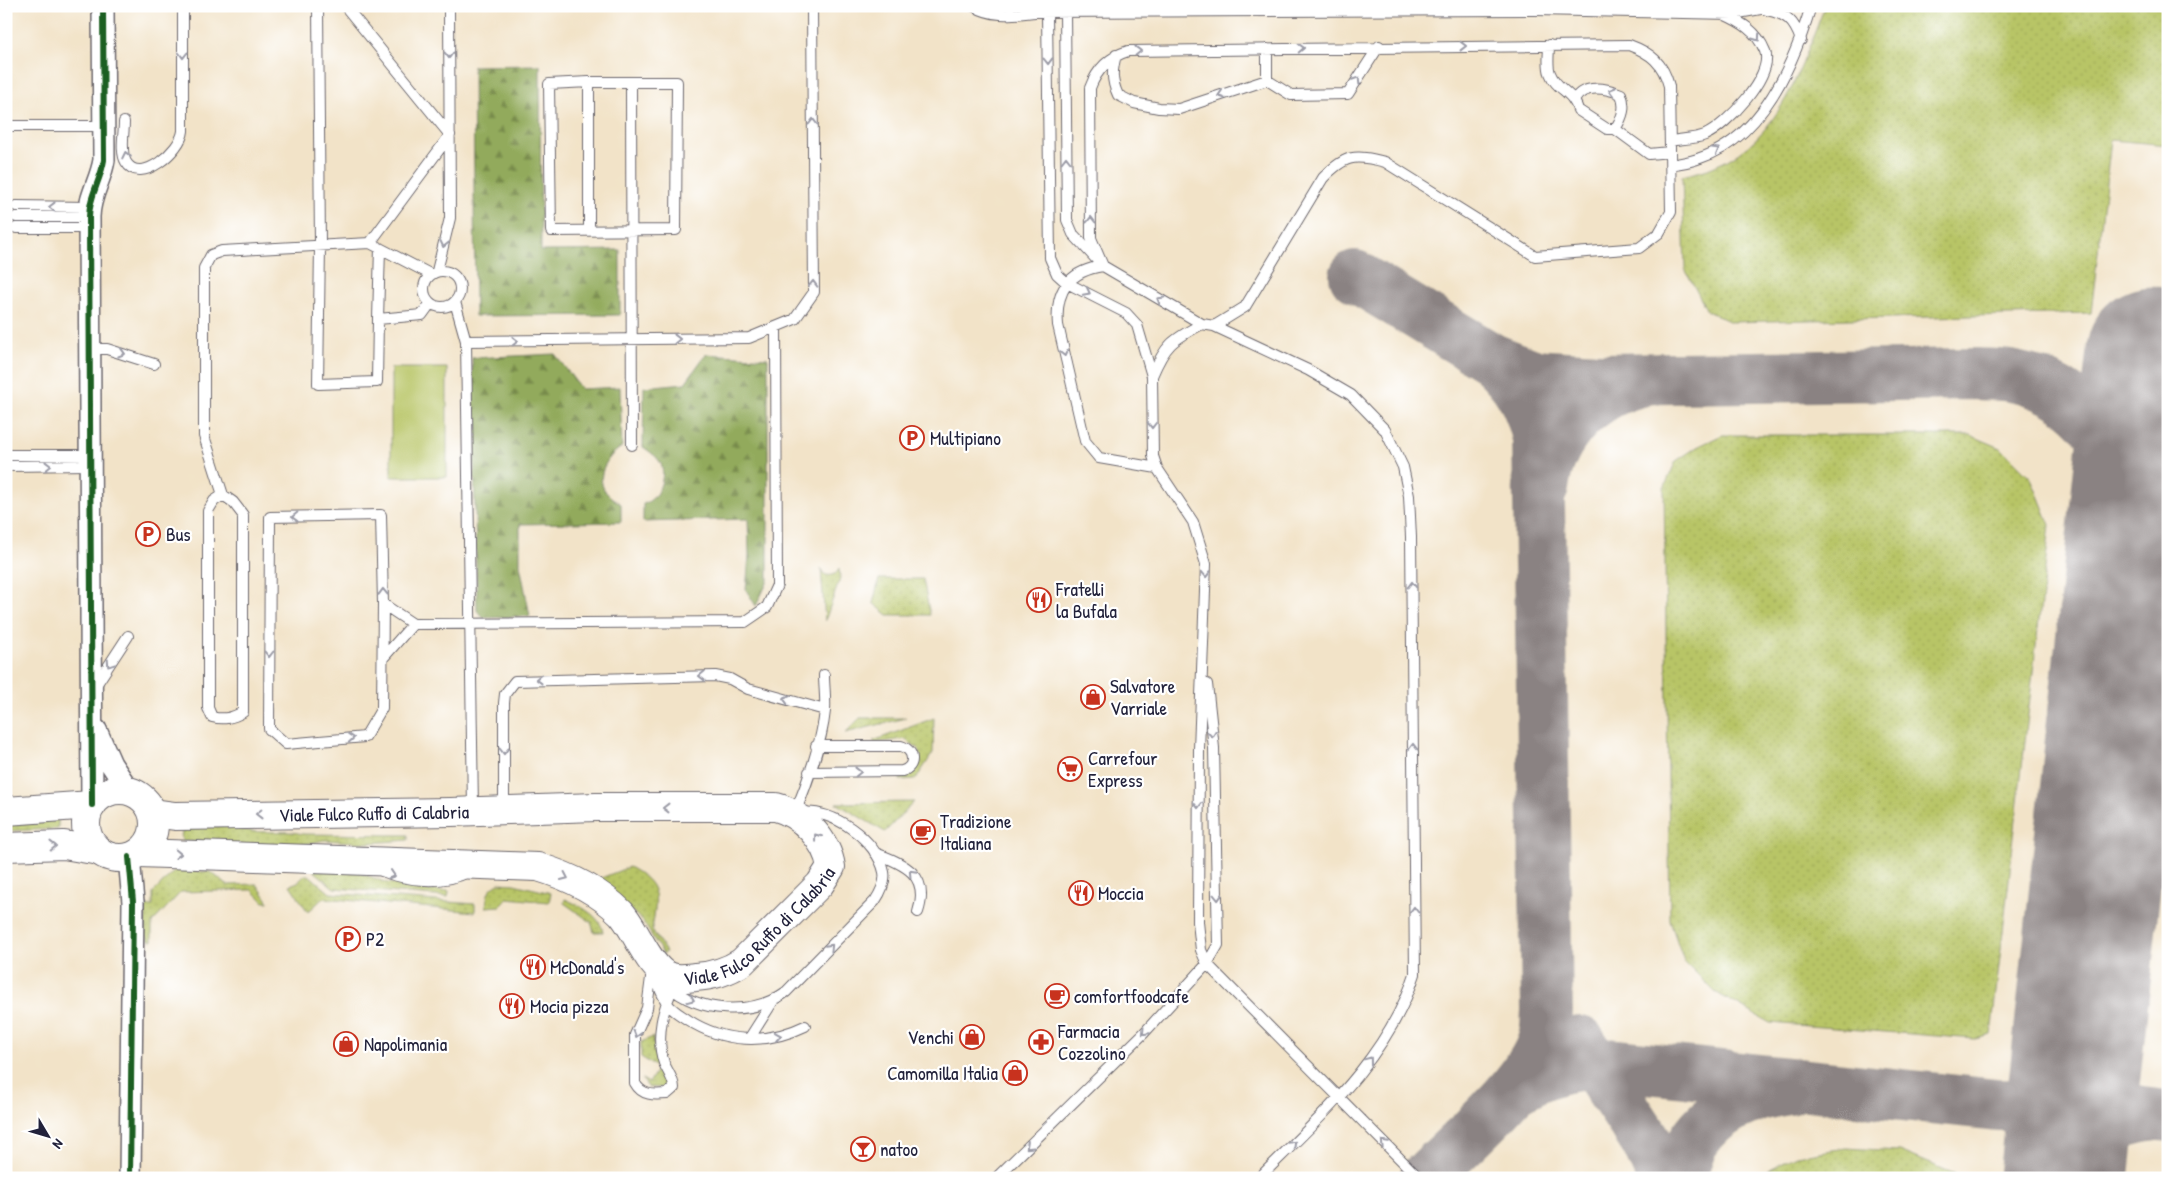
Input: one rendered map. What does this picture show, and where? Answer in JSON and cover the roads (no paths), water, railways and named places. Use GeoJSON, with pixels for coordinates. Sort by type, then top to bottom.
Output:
{"type":"FeatureCollection","features":[{"type":"Feature","properties":{"kind":"main road"},"geometry":{"type":"LineString","coordinates":[[6,811],[92,804],[108,792],[129,791],[140,795],[148,803],[153,813],[153,835],[134,855],[117,858],[99,851],[64,845],[6,847]]}},
{"type":"Feature","properties":{"kind":"main road"},"geometry":{"type":"LineString","coordinates":[[92,804],[86,824],[92,843],[99,851]]}},
{"type":"Feature","properties":{"kind":"main road","name":"Viale Fulco Ruffo di Calabria"},"geometry":{"type":"LineString","coordinates":[[134,855],[492,864],[538,867],[557,873],[592,890],[622,914],[652,964],[675,984],[717,974],[729,970],[742,962],[827,874],[830,867],[824,847],[794,814],[768,806],[175,816],[153,813]]}},
{"type":"Feature","properties":{"kind":"street"},"geometry":{"type":"LineString","coordinates":[[92,804],[89,218],[90,198],[102,171],[114,124],[103,6]]}},
{"type":"Feature","properties":{"kind":"street"},"geometry":{"type":"LineString","coordinates":[[93,723],[111,764],[129,791]]}},
{"type":"Feature","properties":{"kind":"street"},"geometry":{"type":"LineString","coordinates":[[130,1178],[134,855]]}},
{"type":"Feature","properties":{"kind":"lane"},"geometry":{"type":"LineString","coordinates":[[6,126],[114,124],[128,165],[137,171],[150,167],[171,153],[181,141],[183,131],[183,6]]}},
{"type":"Feature","properties":{"kind":"lane"},"geometry":{"type":"LineString","coordinates":[[318,6],[320,246],[318,384],[377,382],[380,248]]}},
{"type":"Feature","properties":{"kind":"lane"},"geometry":{"type":"LineString","coordinates":[[345,6],[450,135]]}},
{"type":"Feature","properties":{"kind":"lane"},"geometry":{"type":"LineString","coordinates":[[449,6],[450,218],[434,273],[425,279],[423,289],[424,295],[430,304],[442,307],[455,302]]}},
{"type":"Feature","properties":{"kind":"lane"},"geometry":{"type":"LineString","coordinates":[[466,341],[748,338],[795,319],[814,292],[812,6]]}},
{"type":"Feature","properties":{"kind":"lane"},"geometry":{"type":"LineString","coordinates":[[974,6],[1003,15],[1065,10],[1535,10],[1717,13],[1763,10],[1777,6]]}},
{"type":"Feature","properties":{"kind":"lane"},"geometry":{"type":"LineString","coordinates":[[1024,6],[1035,12]]}},
{"type":"Feature","properties":{"kind":"lane"},"geometry":{"type":"LineString","coordinates":[[1671,165],[1702,158],[1736,139],[1764,109],[1786,76],[1801,40],[1811,6]]}},
{"type":"Feature","properties":{"kind":"lane"},"geometry":{"type":"LineString","coordinates":[[1065,10],[1067,220],[1073,234],[1082,246],[1103,266],[1202,324],[1214,326],[1308,370],[1351,395],[1385,430],[1403,467],[1409,496],[1415,974],[1406,1002],[1391,1030],[1339,1098],[1259,1178]]}},
{"type":"Feature","properties":{"kind":"lane"},"geometry":{"type":"LineString","coordinates":[[1763,10],[1782,13],[1791,20],[1801,40]]}},
{"type":"Feature","properties":{"kind":"lane"},"geometry":{"type":"LineString","coordinates":[[1047,12],[1050,258],[1057,274],[1067,282],[1126,313],[1137,325],[1152,376],[1152,442],[1156,468],[1192,522],[1206,564],[1199,749],[1198,922],[1201,950],[1207,964],[1419,1178]]}},
{"type":"Feature","properties":{"kind":"lane"},"geometry":{"type":"LineString","coordinates":[[1670,140],[1704,136],[1729,120],[1747,100],[1764,68],[1766,53],[1757,36],[1745,25],[1717,13]]}},
{"type":"Feature","properties":{"kind":"lane"},"geometry":{"type":"LineString","coordinates":[[1549,45],[1550,73],[1558,85],[1575,99],[1578,110],[1607,129],[1615,129],[1649,154],[1670,152]]}},
{"type":"Feature","properties":{"kind":"lane"},"geometry":{"type":"LineString","coordinates":[[1103,266],[1091,238],[1090,88],[1099,69],[1116,55],[1128,51],[1379,46],[1628,45],[1653,57],[1665,70],[1669,86],[1671,212],[1665,225],[1651,241],[1639,248],[1534,256],[1385,162],[1369,158],[1354,158],[1338,162],[1323,178],[1245,307],[1214,326]]}},
{"type":"Feature","properties":{"kind":"lane"},"geometry":{"type":"LineString","coordinates":[[1116,55],[1112,69],[1113,84],[1118,95],[1134,103],[1160,108],[1179,109],[1267,80],[1292,95],[1348,94],[1379,46]]}},
{"type":"Feature","properties":{"kind":"lane"},"geometry":{"type":"LineString","coordinates":[[1267,49],[1267,80]]}},
{"type":"Feature","properties":{"kind":"lane"},"geometry":{"type":"LineString","coordinates":[[589,82],[589,230]]}},
{"type":"Feature","properties":{"kind":"lane"},"geometry":{"type":"LineString","coordinates":[[589,82],[676,82],[676,230],[551,231],[549,84],[589,82]]}},
{"type":"Feature","properties":{"kind":"lane"},"geometry":{"type":"LineString","coordinates":[[631,82],[632,445]]}},
{"type":"Feature","properties":{"kind":"lane"},"geometry":{"type":"LineString","coordinates":[[1575,99],[1578,94],[1589,89],[1608,89],[1620,94],[1625,104],[1621,120],[1615,129]]}},
{"type":"Feature","properties":{"kind":"lane"},"geometry":{"type":"LineString","coordinates":[[370,243],[450,135]]}},
{"type":"Feature","properties":{"kind":"lane"},"geometry":{"type":"LineString","coordinates":[[16,206],[89,218]]}},
{"type":"Feature","properties":{"kind":"lane"},"geometry":{"type":"LineString","coordinates":[[16,217],[89,218]]}},
{"type":"Feature","properties":{"kind":"lane"},"geometry":{"type":"LineString","coordinates":[[16,228],[89,218]]}},
{"type":"Feature","properties":{"kind":"lane"},"geometry":{"type":"LineString","coordinates":[[223,495],[214,501],[208,511],[208,708],[212,717],[233,718],[242,712],[243,515],[233,502],[223,495],[204,436],[204,268],[210,256],[222,251],[370,243],[434,273],[451,272],[460,284],[455,302],[466,341],[472,812]]}},
{"type":"Feature","properties":{"kind":"lane"},"geometry":{"type":"LineString","coordinates":[[1103,266],[1087,268],[1067,282],[1056,310],[1086,441],[1099,458],[1156,468]]}},
{"type":"Feature","properties":{"kind":"lane"},"geometry":{"type":"LineString","coordinates":[[378,319],[422,315],[430,304]]}},
{"type":"Feature","properties":{"kind":"lane"},"geometry":{"type":"LineString","coordinates":[[1152,376],[1161,354],[1170,344],[1202,324]]}},
{"type":"Feature","properties":{"kind":"lane"},"geometry":{"type":"LineString","coordinates":[[383,604],[413,624],[745,622],[767,607],[777,585],[776,327]]}},
{"type":"Feature","properties":{"kind":"lane"},"geometry":{"type":"LineString","coordinates":[[89,349],[107,349],[154,364]]}},
{"type":"Feature","properties":{"kind":"lane"},"geometry":{"type":"LineString","coordinates":[[6,455],[90,460]]}},
{"type":"Feature","properties":{"kind":"lane"},"geometry":{"type":"LineString","coordinates":[[6,466],[90,460]]}},
{"type":"Feature","properties":{"kind":"lane"},"geometry":{"type":"LineString","coordinates":[[381,515],[383,604],[382,708],[365,737],[286,744],[269,729],[270,517],[381,515]]}},
{"type":"Feature","properties":{"kind":"lane"},"geometry":{"type":"LineString","coordinates":[[383,658],[413,624]]}},
{"type":"Feature","properties":{"kind":"lane"},"geometry":{"type":"LineString","coordinates":[[92,691],[128,636]]}},
{"type":"Feature","properties":{"kind":"lane"},"geometry":{"type":"LineString","coordinates":[[996,1178],[1144,1033],[1215,953],[1220,936],[1214,748],[1203,651]]}},
{"type":"Feature","properties":{"kind":"lane"},"geometry":{"type":"LineString","coordinates":[[675,984],[685,997],[721,1008],[738,1008],[775,998],[786,992],[881,892],[884,873],[875,853],[861,837],[824,814],[808,812],[794,814],[809,772],[825,710],[824,675]]}},
{"type":"Feature","properties":{"kind":"lane"},"geometry":{"type":"LineString","coordinates":[[504,811],[504,703],[505,694],[515,681],[715,676],[730,679],[748,689],[825,710]]}},
{"type":"Feature","properties":{"kind":"lane"},"geometry":{"type":"LineString","coordinates":[[809,772],[902,772],[910,767],[912,763],[908,751],[901,746],[816,746]]}},
{"type":"Feature","properties":{"kind":"lane"},"geometry":{"type":"LineString","coordinates":[[875,853],[893,859],[912,872],[922,889],[923,899],[918,912]]}},
{"type":"Feature","properties":{"kind":"lane"},"geometry":{"type":"LineString","coordinates":[[652,964],[647,1008],[635,1035],[634,1044],[635,1083],[638,1088],[647,1094],[667,1094],[674,1088],[674,1083],[664,1062],[660,1033],[667,1004],[675,984]]}},
{"type":"Feature","properties":{"kind":"lane"},"geometry":{"type":"LineString","coordinates":[[652,964],[667,1004],[685,1018],[715,1035],[749,1039],[787,1035],[805,1026]]}},
{"type":"Feature","properties":{"kind":"lane"},"geometry":{"type":"LineString","coordinates":[[749,1039],[775,998]]}},
{"type":"Feature","properties":{"kind":"place","name":"Multipiano"},"geometry":{"type":"Point","coordinates":[912,438]}},
{"type":"Feature","properties":{"kind":"place","name":"Bus"},"geometry":{"type":"Point","coordinates":[148,534]}},
{"type":"Feature","properties":{"kind":"place","name":"Fratelli la Bufala"},"geometry":{"type":"Point","coordinates":[1039,600]}},
{"type":"Feature","properties":{"kind":"place","name":"Salvatore Varriale"},"geometry":{"type":"Point","coordinates":[1093,697]}},
{"type":"Feature","properties":{"kind":"place","name":"Carrefour Express"},"geometry":{"type":"Point","coordinates":[1070,769]}},
{"type":"Feature","properties":{"kind":"place","name":"Tradizione Italiana"},"geometry":{"type":"Point","coordinates":[923,832]}},
{"type":"Feature","properties":{"kind":"place","name":"Moccia"},"geometry":{"type":"Point","coordinates":[1081,893]}},
{"type":"Feature","properties":{"kind":"place","name":"P2"},"geometry":{"type":"Point","coordinates":[348,939]}},
{"type":"Feature","properties":{"kind":"place","name":"McDonald's"},"geometry":{"type":"Point","coordinates":[533,967]}},
{"type":"Feature","properties":{"kind":"place","name":"comfortfoodcafe"},"geometry":{"type":"Point","coordinates":[1057,996]}},
{"type":"Feature","properties":{"kind":"place","name":"Mocia pizza"},"geometry":{"type":"Point","coordinates":[512,1006]}},
{"type":"Feature","properties":{"kind":"place","name":"Venchi"},"geometry":{"type":"Point","coordinates":[972,1037]}},
{"type":"Feature","properties":{"kind":"place","name":"Farmacia Cozzolino"},"geometry":{"type":"Point","coordinates":[1041,1042]}},
{"type":"Feature","properties":{"kind":"place","name":"Napolimania"},"geometry":{"type":"Point","coordinates":[346,1044]}},
{"type":"Feature","properties":{"kind":"place","name":"Camomilla Italia"},"geometry":{"type":"Point","coordinates":[1015,1073]}},
{"type":"Feature","properties":{"kind":"place","name":"natoo"},"geometry":{"type":"Point","coordinates":[863,1149]}}]}
